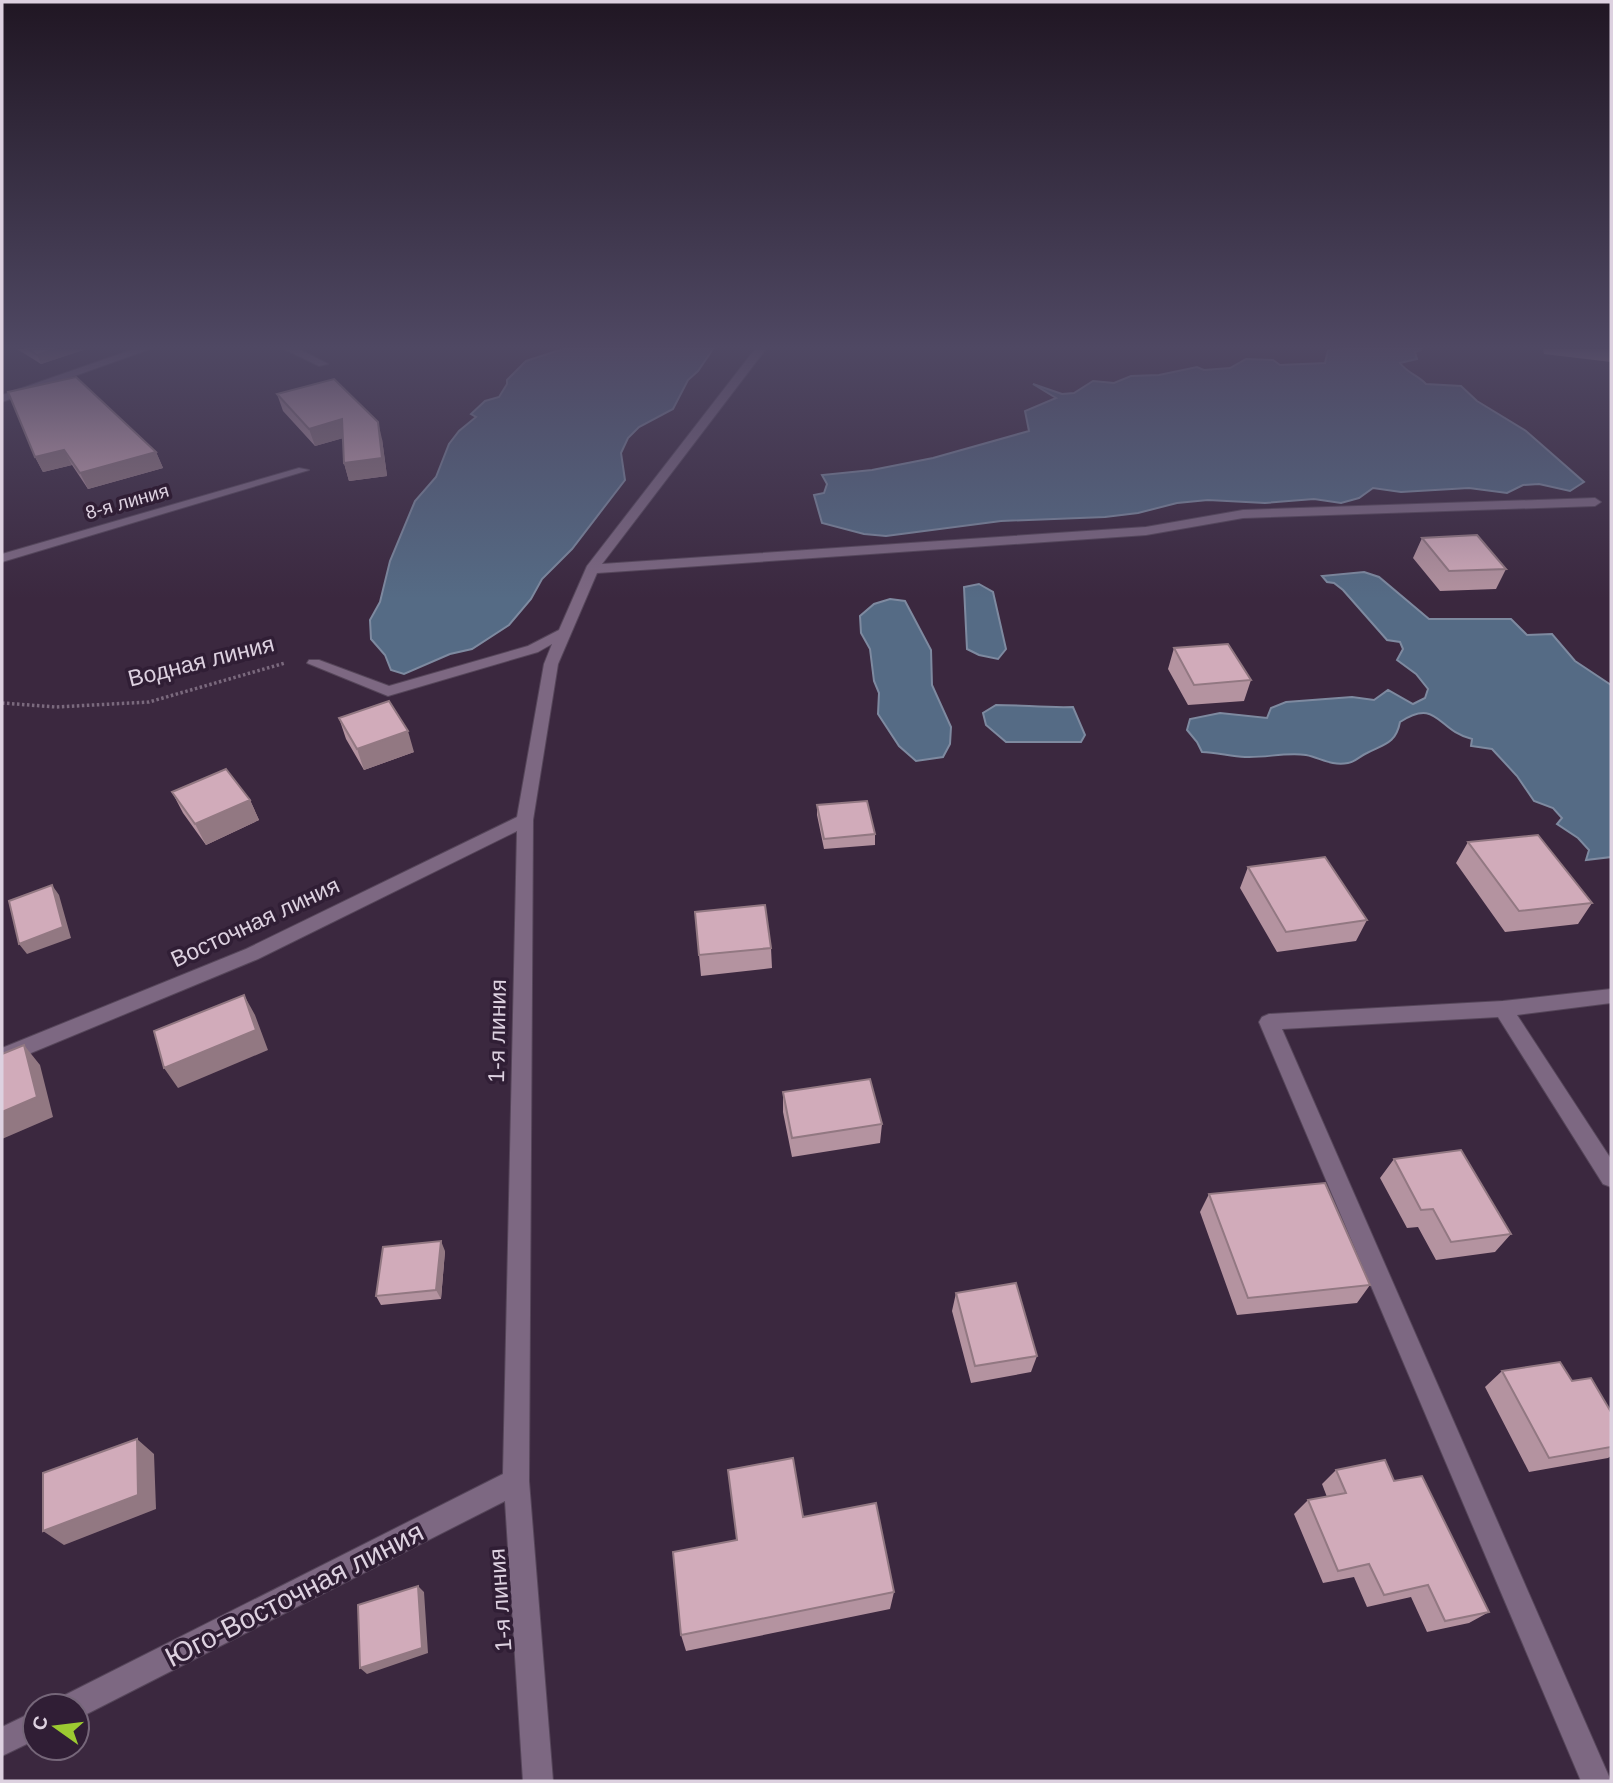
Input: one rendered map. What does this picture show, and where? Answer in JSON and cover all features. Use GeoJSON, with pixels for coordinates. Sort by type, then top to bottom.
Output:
{"type":"FeatureCollection","features":[{"type":"Feature","properties":{"kind":"street","name":"1-я линия"},"geometry":{"type":"LineString","coordinates":[[538,1781],[516,1481],[525,820],[551,664],[592,569],[697,432]]}},
{"type":"Feature","properties":{"kind":"street","name":"8-я линия"},"geometry":{"type":"LineString","coordinates":[[2,558],[303,470]]}},
{"type":"Feature","properties":{"kind":"street"},"geometry":{"type":"LineString","coordinates":[[592,569],[1146,531],[1243,514],[1595,502]]}},
{"type":"Feature","properties":{"kind":"street"},"geometry":{"type":"LineString","coordinates":[[314,663],[388,691],[533,649],[565,632]]}},
{"type":"Feature","properties":{"kind":"street","name":"Восточная линия"},"geometry":{"type":"LineString","coordinates":[[2,1057],[252,954],[525,820]]}},
{"type":"Feature","properties":{"kind":"street"},"geometry":{"type":"LineString","coordinates":[[1596,1781],[1269,1022],[1503,1009],[1611,996]]}},
{"type":"Feature","properties":{"kind":"street"},"geometry":{"type":"LineString","coordinates":[[1503,1009],[1611,1177]]}},
{"type":"Feature","properties":{"kind":"street","name":"Юго-Восточная линия"},"geometry":{"type":"LineString","coordinates":[[91,1697],[516,1481]]}},
{"type":"Feature","properties":{"kind":"street"},"geometry":{"type":"LineString","coordinates":[[2,1742],[21,1732]]}},
{"type":"Feature","properties":{"kind":"path","name":"Водная линия"},"geometry":{"type":"LineString","coordinates":[[2,702],[56,707],[149,702],[281,663],[314,663]]}},
{"type":"Feature","properties":{"kind":"water"},"geometry":{"type":"Polygon","coordinates":[[[458,432],[634,432],[621,453],[625,480],[572,549],[542,579],[531,599],[509,625],[472,649],[450,654],[404,674],[391,670],[385,655],[371,639],[370,620],[380,602],[390,561],[415,501],[436,477],[449,444],[458,432]]]}},
{"type":"Feature","properties":{"kind":"water"},"geometry":{"type":"Polygon","coordinates":[[[1025,432],[1527,432],[1584,482],[1570,491],[1539,484],[1523,485],[1507,493],[1469,488],[1401,492],[1373,488],[1359,498],[1341,503],[1314,499],[1265,503],[1208,500],[1105,517],[1001,521],[886,536],[864,534],[822,523],[814,495],[824,493],[827,484],[822,475],[872,470],[933,458],[1025,432]]]}},
{"type":"Feature","properties":{"kind":"water"},"geometry":{"type":"Polygon","coordinates":[[[1364,572],[1379,577],[1429,619],[1511,619],[1527,635],[1552,634],[1575,661],[1611,685],[1611,857],[1586,860],[1589,850],[1578,838],[1557,824],[1562,818],[1553,808],[1534,801],[1517,776],[1492,749],[1471,746],[1472,739],[1460,735],[1430,714],[1413,715],[1400,722],[1396,734],[1389,742],[1342,764],[1298,754],[1245,757],[1202,752],[1187,730],[1190,719],[1220,713],[1267,718],[1271,708],[1286,702],[1352,697],[1374,700],[1388,690],[1413,704],[1425,698],[1428,689],[1416,674],[1397,660],[1403,649],[1400,642],[1387,640],[1343,590],[1334,583],[1327,582],[1322,576],[1364,572]]]}},
{"type":"Feature","properties":{"kind":"water"},"geometry":{"type":"Polygon","coordinates":[[[979,584],[993,592],[1006,649],[998,659],[967,649],[964,587],[979,584]]]}},
{"type":"Feature","properties":{"kind":"water"},"geometry":{"type":"Polygon","coordinates":[[[890,599],[905,601],[931,650],[932,685],[951,727],[950,744],[943,757],[916,761],[899,746],[878,714],[879,693],[874,681],[870,649],[861,633],[860,616],[874,604],[890,599]]]}},
{"type":"Feature","properties":{"kind":"water"},"geometry":{"type":"Polygon","coordinates":[[[996,705],[1073,707],[1085,735],[1081,742],[1006,742],[986,725],[983,713],[996,705]]]}},
{"type":"Feature","properties":{"kind":"building"},"geometry":{"type":"Polygon","coordinates":[[[25,432],[135,432],[156,452],[80,473],[64,450],[35,457],[25,432]]]}},
{"type":"Feature","properties":{"kind":"building"},"geometry":{"type":"Polygon","coordinates":[[[343,432],[379,432],[382,458],[344,463],[343,432]]]}},
{"type":"Feature","properties":{"kind":"building"},"geometry":{"type":"Polygon","coordinates":[[[1477,535],[1506,569],[1449,571],[1422,538],[1477,535]]]}},
{"type":"Feature","properties":{"kind":"building"},"geometry":{"type":"Polygon","coordinates":[[[1228,644],[1251,680],[1194,685],[1174,648],[1228,644]]]}},
{"type":"Feature","properties":{"kind":"building"},"geometry":{"type":"Polygon","coordinates":[[[389,701],[408,731],[357,749],[339,718],[389,701]]]}},
{"type":"Feature","properties":{"kind":"building"},"geometry":{"type":"Polygon","coordinates":[[[226,769],[250,800],[195,824],[172,792],[226,769]]]}},
{"type":"Feature","properties":{"kind":"building"},"geometry":{"type":"Polygon","coordinates":[[[867,801],[875,834],[824,839],[817,805],[867,801]]]}},
{"type":"Feature","properties":{"kind":"building"},"geometry":{"type":"Polygon","coordinates":[[[1538,835],[1592,903],[1519,911],[1468,842],[1538,835]]]}},
{"type":"Feature","properties":{"kind":"building"},"geometry":{"type":"Polygon","coordinates":[[[1325,857],[1367,920],[1286,932],[1248,867],[1325,857]]]}},
{"type":"Feature","properties":{"kind":"building"},"geometry":{"type":"Polygon","coordinates":[[[52,885],[63,927],[19,944],[9,901],[52,885]]]}},
{"type":"Feature","properties":{"kind":"building"},"geometry":{"type":"Polygon","coordinates":[[[765,905],[771,948],[699,955],[695,912],[765,905]]]}},
{"type":"Feature","properties":{"kind":"building"},"geometry":{"type":"Polygon","coordinates":[[[244,995],[256,1030],[164,1068],[154,1031],[244,995]]]}},
{"type":"Feature","properties":{"kind":"building"},"geometry":{"type":"Polygon","coordinates":[[[24,1045],[37,1097],[2,1112],[2,1054],[24,1045]]]}},
{"type":"Feature","properties":{"kind":"building"},"geometry":{"type":"Polygon","coordinates":[[[870,1079],[882,1124],[792,1138],[783,1092],[870,1079]]]}},
{"type":"Feature","properties":{"kind":"building"},"geometry":{"type":"Polygon","coordinates":[[[1461,1150],[1511,1234],[1451,1242],[1433,1209],[1421,1210],[1394,1159],[1461,1150]]]}},
{"type":"Feature","properties":{"kind":"building"},"geometry":{"type":"Polygon","coordinates":[[[1325,1183],[1370,1285],[1248,1298],[1209,1194],[1325,1183]]]}},
{"type":"Feature","properties":{"kind":"building"},"geometry":{"type":"Polygon","coordinates":[[[441,1241],[436,1290],[376,1296],[383,1247],[441,1241]]]}},
{"type":"Feature","properties":{"kind":"building"},"geometry":{"type":"Polygon","coordinates":[[[1016,1283],[1037,1356],[975,1366],[956,1293],[1016,1283]]]}},
{"type":"Feature","properties":{"kind":"building"},"geometry":{"type":"Polygon","coordinates":[[[1560,1362],[1572,1381],[1591,1378],[1611,1412],[1611,1447],[1549,1458],[1502,1371],[1560,1362]]]}},
{"type":"Feature","properties":{"kind":"building"},"geometry":{"type":"Polygon","coordinates":[[[137,1439],[138,1495],[43,1531],[43,1473],[137,1439]]]}},
{"type":"Feature","properties":{"kind":"building"},"geometry":{"type":"Polygon","coordinates":[[[793,1458],[803,1517],[876,1503],[894,1592],[681,1635],[673,1552],[737,1540],[728,1470],[793,1458]]]}},
{"type":"Feature","properties":{"kind":"building"},"geometry":{"type":"Polygon","coordinates":[[[1385,1460],[1394,1481],[1422,1476],[1489,1612],[1445,1621],[1428,1585],[1384,1595],[1369,1564],[1338,1571],[1308,1500],[1346,1493],[1336,1470],[1385,1460]]]}},
{"type":"Feature","properties":{"kind":"building"},"geometry":{"type":"Polygon","coordinates":[[[418,1586],[422,1648],[360,1668],[358,1605],[418,1586]]]}}]}
